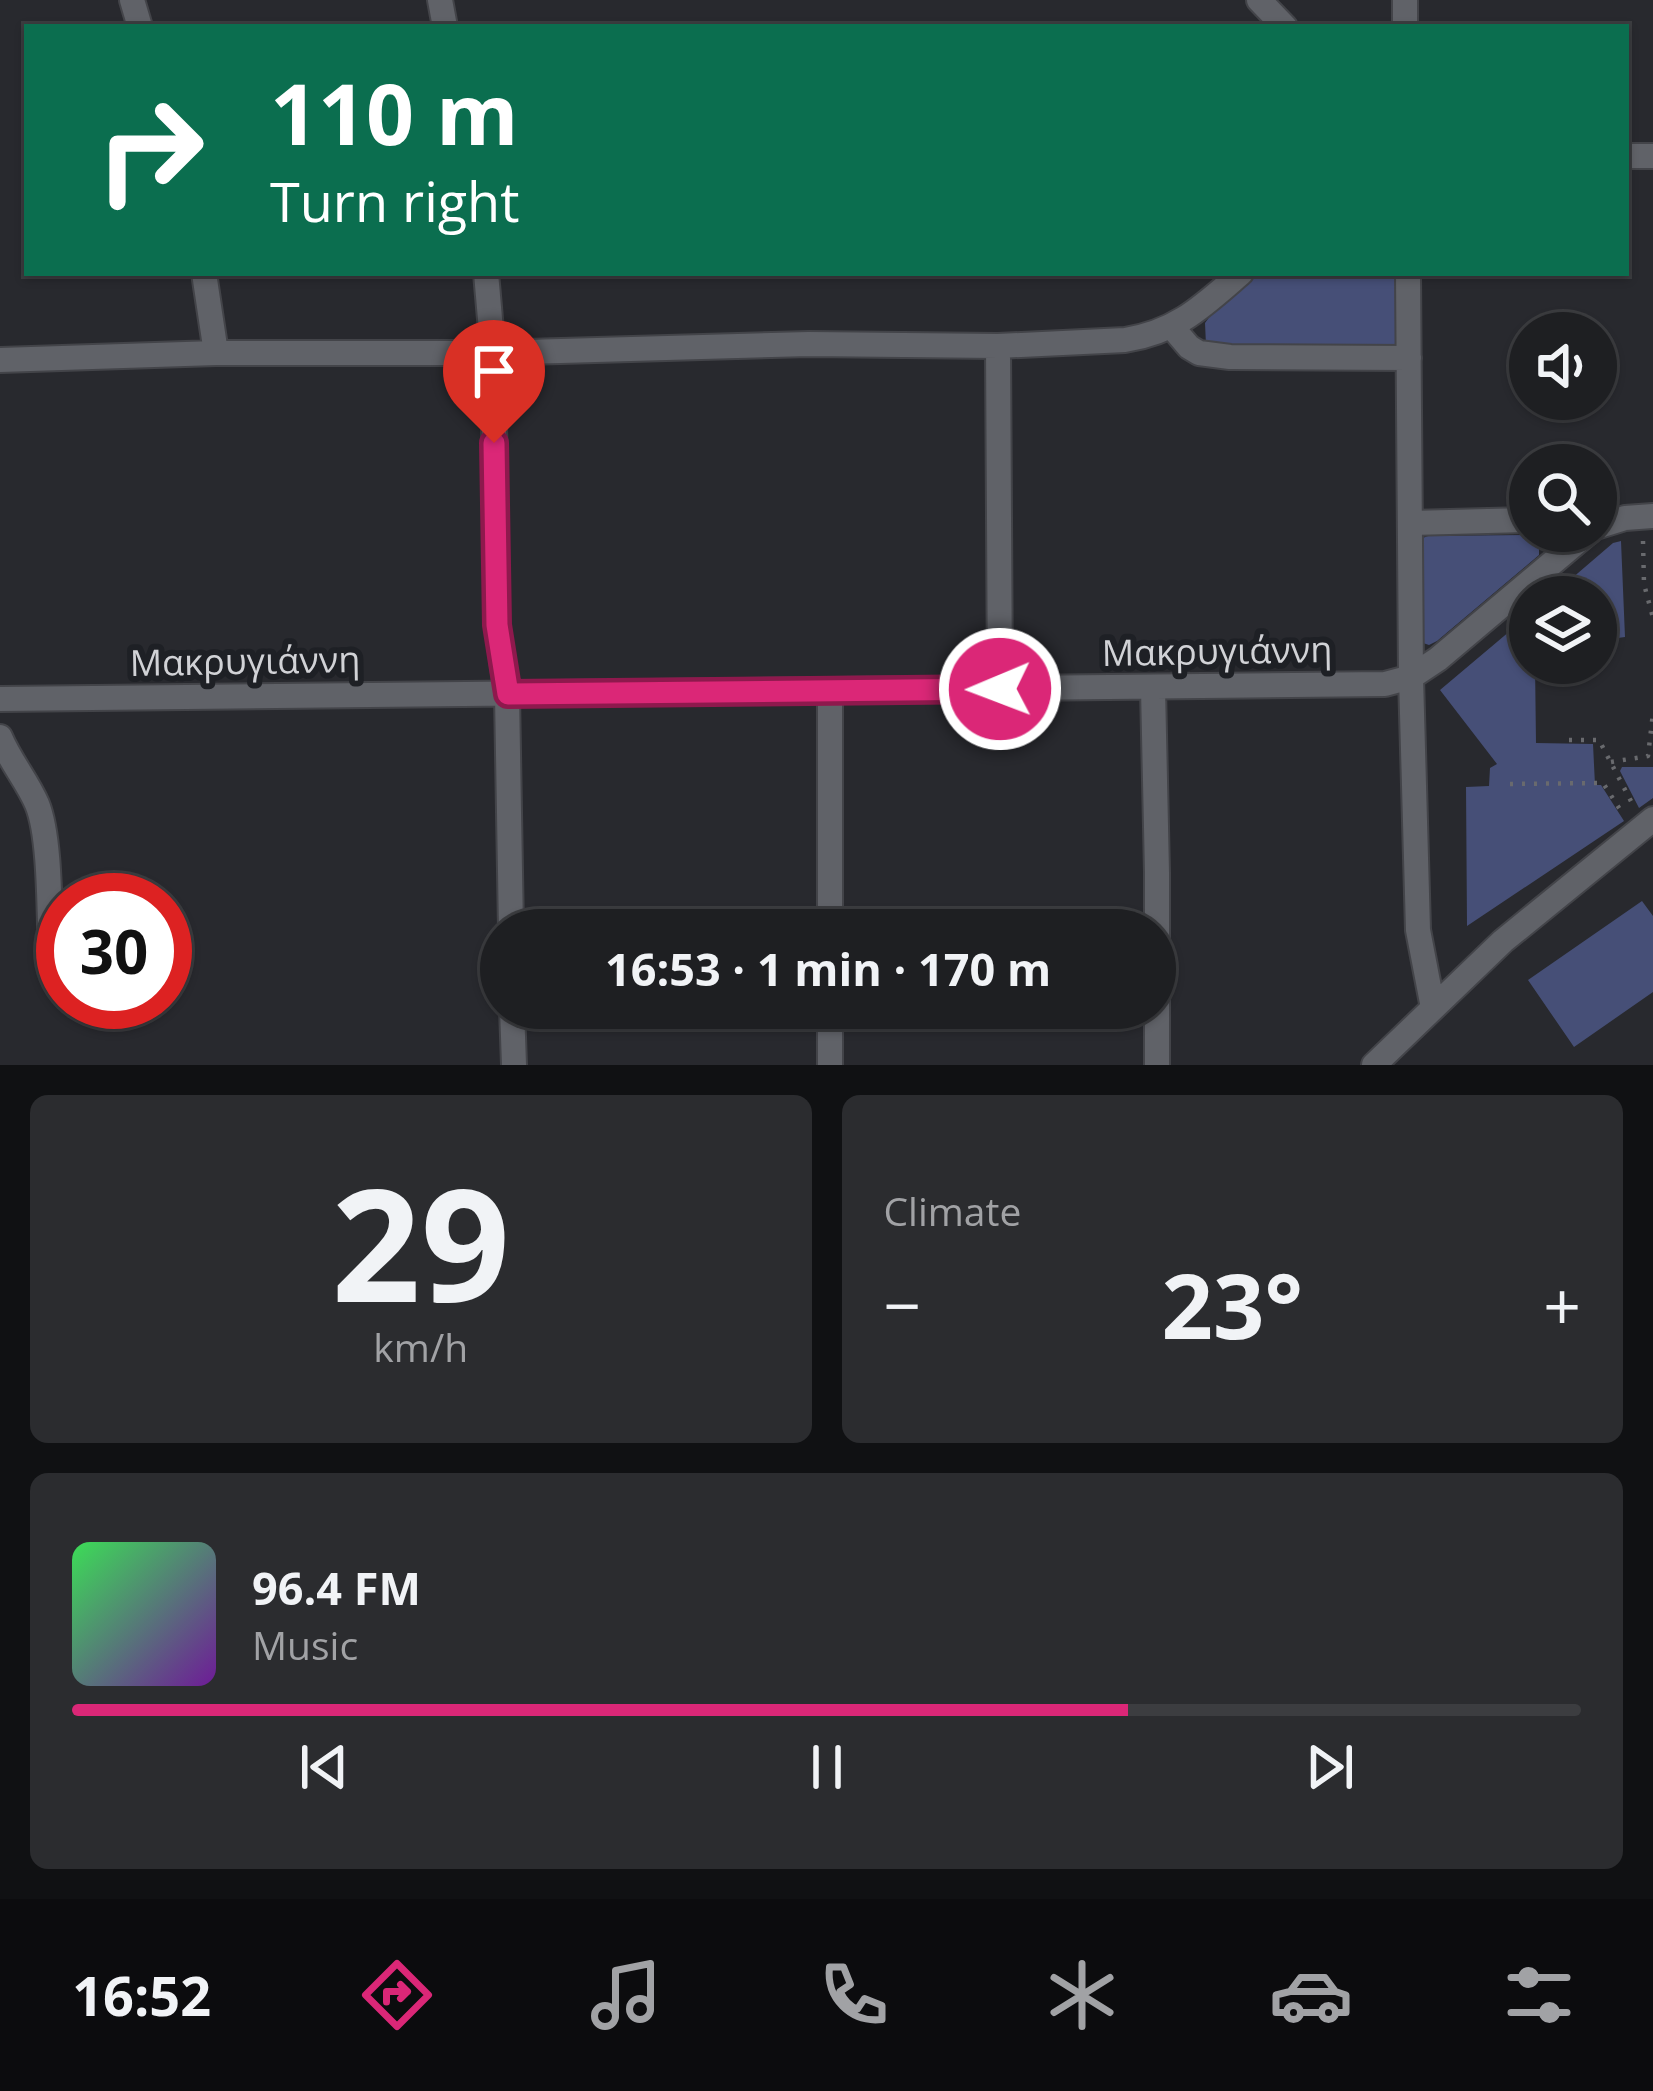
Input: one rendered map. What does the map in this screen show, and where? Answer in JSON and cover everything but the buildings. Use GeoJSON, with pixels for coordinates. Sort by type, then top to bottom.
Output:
{"type":"FeatureCollection","features":[{"type":"Feature","properties":{"kind":"street"},"geometry":{"type":"LineString","coordinates":[[1258,0],[1282,24]]}},
{"type":"Feature","properties":{"kind":"street"},"geometry":{"type":"LineString","coordinates":[[204,276],[217,353]]}},
{"type":"Feature","properties":{"kind":"street"},"geometry":{"type":"LineString","coordinates":[[486,276],[493,352],[497,625],[508,694],[512,909]]}},
{"type":"Feature","properties":{"kind":"street"},"geometry":{"type":"LineString","coordinates":[[0,360],[809,344],[998,346],[1125,340],[1172,327],[1238,276]]}},
{"type":"Feature","properties":{"kind":"street"},"geometry":{"type":"LineString","coordinates":[[1408,276],[1418,930],[1433,1008]]}},
{"type":"Feature","properties":{"kind":"street"},"geometry":{"type":"LineString","coordinates":[[1172,327],[1199,353],[1408,358]]}},
{"type":"Feature","properties":{"kind":"street"},"geometry":{"type":"LineString","coordinates":[[998,346],[1000,689]]}},
{"type":"Feature","properties":{"kind":"street","name":"Μακρυγιάννη"},"geometry":{"type":"LineString","coordinates":[[1617,521],[1648,516]]}},
{"type":"Feature","properties":{"kind":"street"},"geometry":{"type":"LineString","coordinates":[[1411,523],[1509,521]]}},
{"type":"Feature","properties":{"kind":"street","name":"Μακρυγιάννη"},"geometry":{"type":"LineString","coordinates":[[0,699],[1396,683],[1438,659],[1563,552]]}},
{"type":"Feature","properties":{"kind":"street"},"geometry":{"type":"LineString","coordinates":[[1153,688],[1157,1065]]}},
{"type":"Feature","properties":{"kind":"street"},"geometry":{"type":"LineString","coordinates":[[830,691],[830,909]]}},
{"type":"Feature","properties":{"kind":"street"},"geometry":{"type":"LineString","coordinates":[[0,737],[36,802],[43,826],[46,873]]}},
{"type":"Feature","properties":{"kind":"street"},"geometry":{"type":"LineString","coordinates":[[1374,1065],[1502,941],[1644,826]]}},
{"type":"Feature","properties":{"kind":"street"},"geometry":{"type":"LineString","coordinates":[[513,1029],[514,1065]]}},
{"type":"Feature","properties":{"kind":"street"},"geometry":{"type":"LineString","coordinates":[[830,1029],[830,1065]]}},
{"type":"Feature","properties":{"kind":"path"},"geometry":{"type":"LineString","coordinates":[[1648,516],[1644,584],[1653,616]]}},
{"type":"Feature","properties":{"kind":"path"},"geometry":{"type":"LineString","coordinates":[[1611,762],[1648,756],[1653,713]]}},
{"type":"Feature","properties":{"kind":"path"},"geometry":{"type":"LineString","coordinates":[[1569,740],[1599,740],[1644,826]]}},
{"type":"Feature","properties":{"kind":"path"},"geometry":{"type":"LineString","coordinates":[[1510,784],[1603,783],[1644,826]]}},
{"type":"Feature","properties":{"kind":"shaded area"},"geometry":{"type":"Polygon","coordinates":[[[1256,276],[1396,276],[1396,348],[1206,345],[1205,323],[1256,276]]]}},
{"type":"Feature","properties":{"kind":"shaded area"},"geometry":{"type":"Polygon","coordinates":[[[1509,535],[1509,552],[1539,555],[1429,645],[1421,636],[1420,539],[1509,535]]]}},
{"type":"Feature","properties":{"kind":"shaded area"},"geometry":{"type":"Polygon","coordinates":[[[1621,541],[1625,637],[1617,638],[1617,576],[1574,576],[1602,552],[1617,552],[1621,541]]]}},
{"type":"Feature","properties":{"kind":"shaded area"},"geometry":{"type":"Polygon","coordinates":[[[1509,632],[1509,684],[1535,684],[1536,743],[1593,744],[1595,785],[1601,785],[1624,821],[1467,926],[1466,787],[1489,786],[1490,768],[1497,764],[1440,690],[1509,632]]]}},
{"type":"Feature","properties":{"kind":"shaded area"},"geometry":{"type":"Polygon","coordinates":[[[1622,767],[1653,767],[1653,798],[1639,808],[1620,771],[1622,767]]]}},
{"type":"Feature","properties":{"kind":"shaded area"},"geometry":{"type":"Polygon","coordinates":[[[1642,901],[1653,916],[1653,992],[1574,1047],[1528,980],[1642,901]]]}},
{"type":"Feature","properties":{"kind":"route"},"geometry":{"type":"LineString","coordinates":[[494,443],[497,625],[508,694],[1000,689]]}}]}
